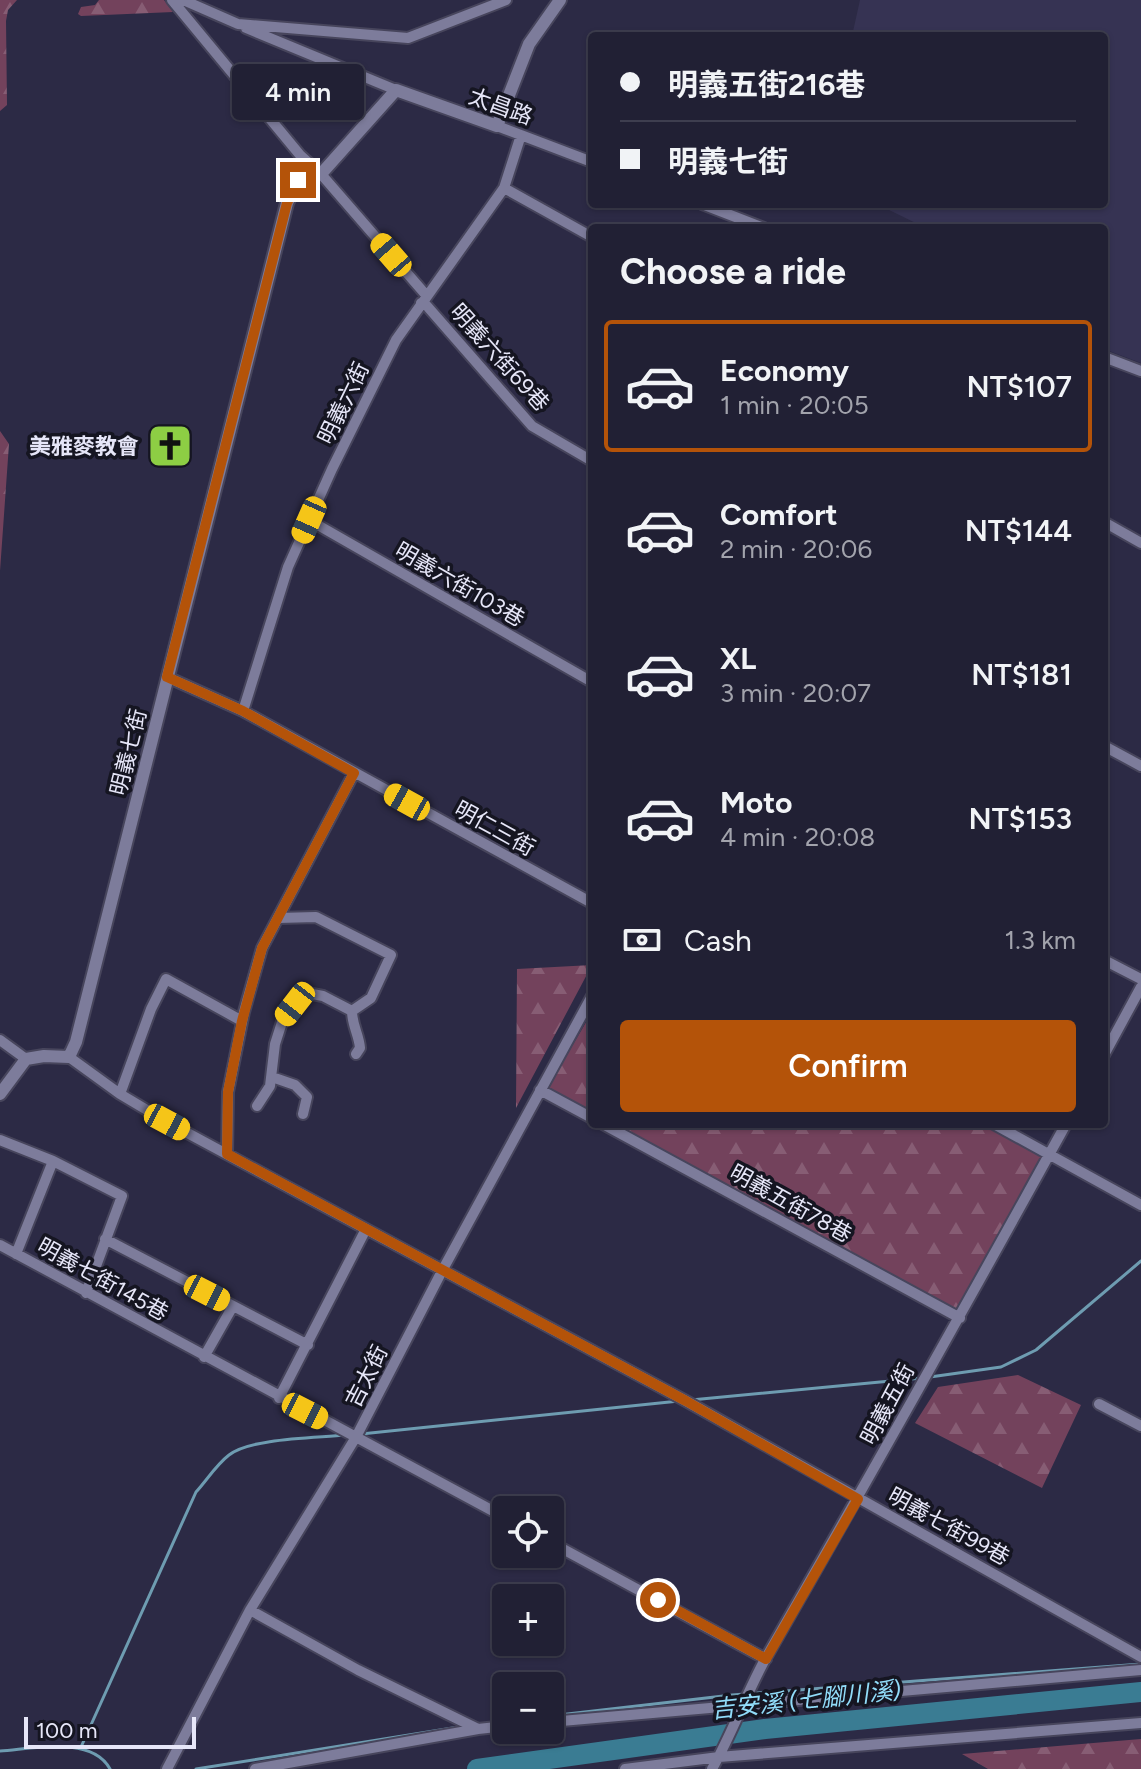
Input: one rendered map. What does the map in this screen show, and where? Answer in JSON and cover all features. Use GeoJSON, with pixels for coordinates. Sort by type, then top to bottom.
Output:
{"type":"FeatureCollection","features":[{"type":"Feature","properties":{"kind":"street","name":"明義六街69巷"},"geometry":{"type":"LineString","coordinates":[[172,0],[300,155],[321,174],[427,306],[532,426],[588,459]]}},
{"type":"Feature","properties":{"kind":"street"},"geometry":{"type":"LineString","coordinates":[[183,0],[396,90]]}},
{"type":"Feature","properties":{"kind":"street"},"geometry":{"type":"LineString","coordinates":[[238,24],[408,38],[506,0]]}},
{"type":"Feature","properties":{"kind":"street"},"geometry":{"type":"LineString","coordinates":[[497,126],[529,44],[560,0]]}},
{"type":"Feature","properties":{"kind":"street","name":"明義七街"},"geometry":{"type":"LineString","coordinates":[[69,1057],[76,1042],[287,203],[298,180],[321,174],[396,90]]}},
{"type":"Feature","properties":{"kind":"street","name":"太昌路"},"geometry":{"type":"LineString","coordinates":[[396,90],[588,160]]}},
{"type":"Feature","properties":{"kind":"street","name":"明義六街"},"geometry":{"type":"LineString","coordinates":[[243,711],[288,567],[309,520],[396,340],[504,188],[521,135]]}},
{"type":"Feature","properties":{"kind":"street"},"geometry":{"type":"LineString","coordinates":[[504,188],[588,235]]}},
{"type":"Feature","properties":{"kind":"street"},"geometry":{"type":"LineString","coordinates":[[712,208],[754,224]]}},
{"type":"Feature","properties":{"kind":"street"},"geometry":{"type":"LineString","coordinates":[[1108,359],[1141,371]]}},
{"type":"Feature","properties":{"kind":"street","name":"明義六街103巷"},"geometry":{"type":"LineString","coordinates":[[309,520],[588,680]]}},
{"type":"Feature","properties":{"kind":"street"},"geometry":{"type":"LineString","coordinates":[[1108,524],[1141,543]]}},
{"type":"Feature","properties":{"kind":"street","name":"明仁三街"},"geometry":{"type":"LineString","coordinates":[[167,677],[243,711],[588,901]]}},
{"type":"Feature","properties":{"kind":"street"},"geometry":{"type":"LineString","coordinates":[[1108,748],[1141,766]]}},
{"type":"Feature","properties":{"kind":"street"},"geometry":{"type":"LineString","coordinates":[[227,1154],[228,1092],[242,1021],[262,948],[354,773]]}},
{"type":"Feature","properties":{"kind":"street"},"geometry":{"type":"LineString","coordinates":[[278,918],[316,917],[391,955],[371,998],[352,1011]]}},
{"type":"Feature","properties":{"kind":"street"},"geometry":{"type":"LineString","coordinates":[[1108,962],[1141,979]]}},
{"type":"Feature","properties":{"kind":"street"},"geometry":{"type":"LineString","coordinates":[[120,1094],[151,1009],[166,979],[242,1021]]}},
{"type":"Feature","properties":{"kind":"street"},"geometry":{"type":"LineString","coordinates":[[1108,1048],[1141,987]]}},
{"type":"Feature","properties":{"kind":"street"},"geometry":{"type":"LineString","coordinates":[[257,1106],[270,1086],[275,1044],[283,1019],[307,993],[323,996],[352,1011]]}},
{"type":"Feature","properties":{"kind":"street","name":"吉太街"},"geometry":{"type":"LineString","coordinates":[[167,1769],[250,1610],[356,1437],[442,1271],[588,1003]]}},
{"type":"Feature","properties":{"kind":"street"},"geometry":{"type":"LineString","coordinates":[[352,1011],[352,1022],[360,1040],[356,1054]]}},
{"type":"Feature","properties":{"kind":"street"},"geometry":{"type":"LineString","coordinates":[[0,1040],[26,1059]]}},
{"type":"Feature","properties":{"kind":"street"},"geometry":{"type":"LineString","coordinates":[[0,1094],[26,1059],[69,1057]]}},
{"type":"Feature","properties":{"kind":"street","name":"明義七街99巷"},"geometry":{"type":"LineString","coordinates":[[69,1057],[120,1094],[227,1154],[686,1401],[1141,1657]]}},
{"type":"Feature","properties":{"kind":"street"},"geometry":{"type":"LineString","coordinates":[[272,1077],[295,1085],[307,1097],[303,1114]]}},
{"type":"Feature","properties":{"kind":"street"},"geometry":{"type":"LineString","coordinates":[[540,1090],[588,1116]]}},
{"type":"Feature","properties":{"kind":"street","name":"明義五街78巷"},"geometry":{"type":"LineString","coordinates":[[610,1128],[960,1318]]}},
{"type":"Feature","properties":{"kind":"street"},"geometry":{"type":"LineString","coordinates":[[1001,1128],[1141,1205]]}},
{"type":"Feature","properties":{"kind":"street","name":"明義五街"},"geometry":{"type":"LineString","coordinates":[[712,1769],[766,1659],[923,1378],[960,1318],[1064,1128]]}},
{"type":"Feature","properties":{"kind":"street"},"geometry":{"type":"LineString","coordinates":[[0,1140],[53,1161],[122,1196],[86,1293]]}},
{"type":"Feature","properties":{"kind":"street"},"geometry":{"type":"LineString","coordinates":[[16,1254],[53,1161]]}},
{"type":"Feature","properties":{"kind":"street"},"geometry":{"type":"LineString","coordinates":[[279,1398],[366,1229]]}},
{"type":"Feature","properties":{"kind":"street"},"geometry":{"type":"LineString","coordinates":[[105,1239],[308,1345]]}},
{"type":"Feature","properties":{"kind":"street","name":"明義七街145巷"},"geometry":{"type":"LineString","coordinates":[[0,1245],[492,1510]]}},
{"type":"Feature","properties":{"kind":"street"},"geometry":{"type":"LineString","coordinates":[[204,1357],[233,1306]]}},
{"type":"Feature","properties":{"kind":"street"},"geometry":{"type":"LineString","coordinates":[[1099,1404],[1141,1426]]}},
{"type":"Feature","properties":{"kind":"street"},"geometry":{"type":"LineString","coordinates":[[564,1550],[766,1659]]}},
{"type":"Feature","properties":{"kind":"street"},"geometry":{"type":"LineString","coordinates":[[250,1610],[358,1670],[478,1729]]}},
{"type":"Feature","properties":{"kind":"street"},"geometry":{"type":"LineString","coordinates":[[564,1721],[1141,1670]]}},
{"type":"Feature","properties":{"kind":"street"},"geometry":{"type":"LineString","coordinates":[[625,1769],[719,1757],[1141,1723]]}},
{"type":"Feature","properties":{"kind":"street"},"geometry":{"type":"LineString","coordinates":[[255,1769],[492,1728]]}},
{"type":"Feature","properties":{"kind":"shaded area"},"geometry":{"type":"Polygon","coordinates":[[[860,0],[1141,0],[1141,363],[1108,351],[1108,224],[918,224],[887,209],[1108,208],[1108,32],[853,32],[860,0]]]}},
{"type":"Feature","properties":{"kind":"green space"},"geometry":{"type":"Polygon","coordinates":[[[0,0],[17,0],[8,10],[6,21],[7,105],[0,111],[0,0]]]}},
{"type":"Feature","properties":{"kind":"green space"},"geometry":{"type":"Polygon","coordinates":[[[99,0],[164,0],[173,12],[78,14],[81,7],[95,5],[99,0]]]}},
{"type":"Feature","properties":{"kind":"green space"},"geometry":{"type":"Polygon","coordinates":[[[0,431],[9,444],[0,571],[0,431]]]}},
{"type":"Feature","properties":{"kind":"green space"},"geometry":{"type":"Polygon","coordinates":[[[588,965],[588,973],[516,1108],[517,969],[588,965]]]}},
{"type":"Feature","properties":{"kind":"green space"},"geometry":{"type":"Polygon","coordinates":[[[588,1019],[588,1111],[547,1089],[588,1019]]]}},
{"type":"Feature","properties":{"kind":"green space"},"geometry":{"type":"Polygon","coordinates":[[[621,1128],[994,1128],[1044,1155],[958,1313],[621,1128]]]}},
{"type":"Feature","properties":{"kind":"green space"},"geometry":{"type":"Polygon","coordinates":[[[1018,1375],[1081,1405],[1042,1488],[915,1423],[938,1387],[1018,1375]]]}},
{"type":"Feature","properties":{"kind":"green space"},"geometry":{"type":"Polygon","coordinates":[[[1141,1739],[1141,1769],[988,1769],[962,1754],[1141,1739]]]}},
{"type":"Feature","properties":{"kind":"waterway"},"geometry":{"type":"LineString","coordinates":[[930,1377],[1001,1367],[1036,1350],[1141,1261]]}},
{"type":"Feature","properties":{"kind":"waterway"},"geometry":{"type":"LineString","coordinates":[[691,1400],[922,1378]]}},
{"type":"Feature","properties":{"kind":"waterway"},"geometry":{"type":"LineString","coordinates":[[361,1434],[679,1401]]}},
{"type":"Feature","properties":{"kind":"waterway"},"geometry":{"type":"LineString","coordinates":[[81,1747],[196,1492],[216,1468],[229,1455],[252,1445],[345,1435]]}},
{"type":"Feature","properties":{"kind":"waterway"},"geometry":{"type":"LineString","coordinates":[[564,1714],[732,1695],[1141,1664]]}},
{"type":"Feature","properties":{"kind":"waterway","name":"吉安溪 (七腳川溪)"},"geometry":{"type":"LineString","coordinates":[[477,1769],[765,1729],[1141,1692]]}},
{"type":"Feature","properties":{"kind":"waterway"},"geometry":{"type":"LineString","coordinates":[[196,1769],[465,1726]]}},
{"type":"Feature","properties":{"kind":"waterway"},"geometry":{"type":"LineString","coordinates":[[0,1751],[60,1746],[76,1748],[101,1758],[110,1769]]}},
{"type":"Feature","properties":{"kind":"place","name":"美雅麥教會"},"geometry":{"type":"Point","coordinates":[170,446]}},
{"type":"Feature","properties":{"kind":"route"},"geometry":{"type":"LineString","coordinates":[[298,180],[287,203],[167,677],[243,711],[354,773],[262,948],[242,1021],[228,1092],[227,1154],[686,1401],[858,1499],[766,1659],[658,1600]]}}]}
